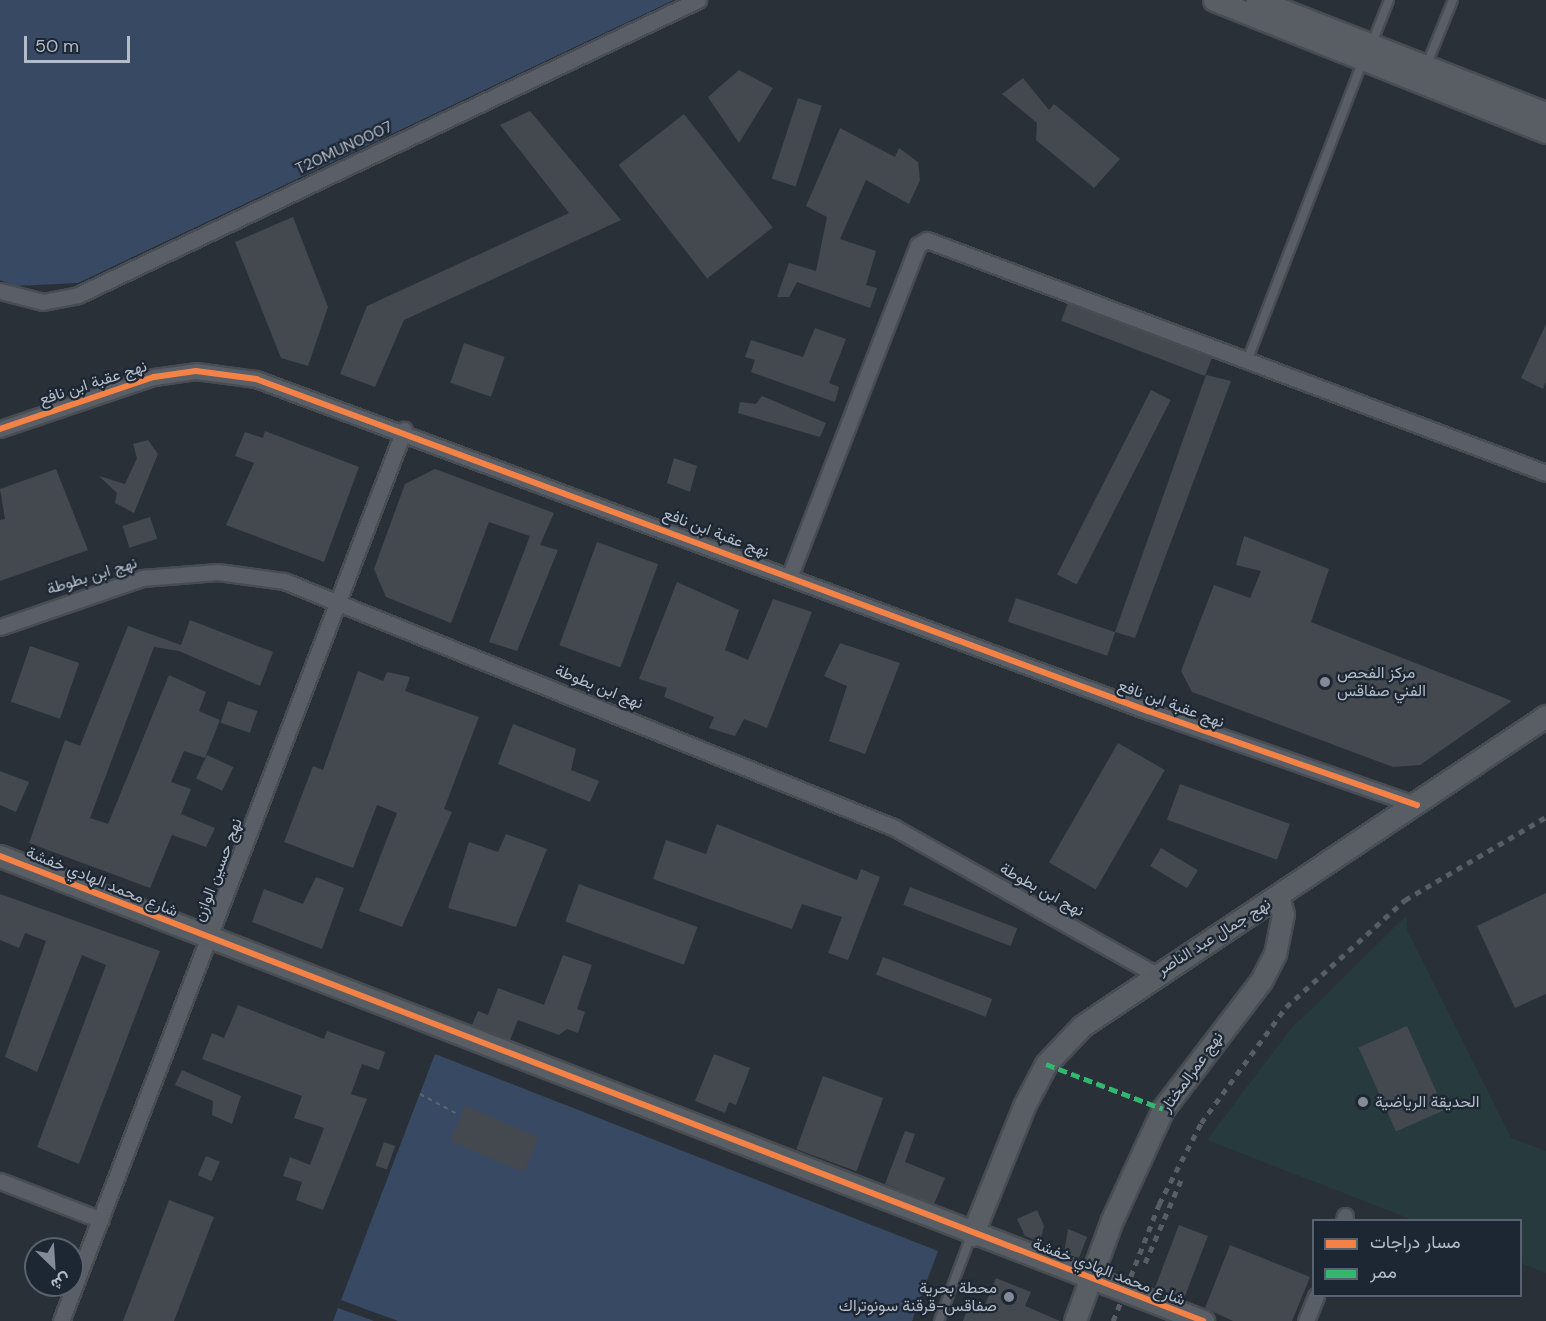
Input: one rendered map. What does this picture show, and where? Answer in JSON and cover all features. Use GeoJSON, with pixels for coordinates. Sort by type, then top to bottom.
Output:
{"type":"FeatureCollection","features":[{"type":"Feature","properties":{"kind":"street","name":"T20MUN0007"},"geometry":{"type":"LineString","coordinates":[[0,291],[43,302],[78,295],[698,0]]}},
{"type":"Feature","properties":{"kind":"street"},"geometry":{"type":"LineString","coordinates":[[1257,0],[1546,132]]}},
{"type":"Feature","properties":{"kind":"street"},"geometry":{"type":"LineString","coordinates":[[1217,1],[1368,51],[1427,64],[1546,113]]}},
{"type":"Feature","properties":{"kind":"street"},"geometry":{"type":"LineString","coordinates":[[790,575],[922,241],[933,240],[1021,280],[1546,472]]}},
{"type":"Feature","properties":{"kind":"street","name":"نهج عقبة ابن نافع"},"geometry":{"type":"LineString","coordinates":[[0,429],[104,391],[196,371],[256,379],[404,430],[1148,711],[1417,805]]}},
{"type":"Feature","properties":{"kind":"street","name":"نهج حسين الوازن"},"geometry":{"type":"LineString","coordinates":[[61,1321],[210,940],[404,430]]}},
{"type":"Feature","properties":{"kind":"street","name":"نهج ابن بطوطة"},"geometry":{"type":"LineString","coordinates":[[0,627],[100,589],[180,574],[218,572],[284,581],[339,600],[893,827],[1155,974]]}},
{"type":"Feature","properties":{"kind":"street","name":"نهج جمال عبد الناصر"},"geometry":{"type":"LineString","coordinates":[[972,1234],[1046,1064],[1082,1026],[1155,974],[1417,805],[1546,716]]}},
{"type":"Feature","properties":{"kind":"street","name":"شارع محمد الهادي خفشة"},"geometry":{"type":"LineString","coordinates":[[0,856],[210,940],[1203,1321]]}},
{"type":"Feature","properties":{"kind":"street","name":"نهج عمرالمختار"},"geometry":{"type":"LineString","coordinates":[[1075,1321],[1163,1109],[1261,981],[1275,954],[1283,914],[1278,896]]}},
{"type":"Feature","properties":{"kind":"street"},"geometry":{"type":"LineString","coordinates":[[0,1181],[101,1220]]}},
{"type":"Feature","properties":{"kind":"street"},"geometry":{"type":"LineString","coordinates":[[1306,1321],[1316,1297]]}},
{"type":"Feature","properties":{"kind":"lane"},"geometry":{"type":"LineString","coordinates":[[1247,362],[1389,0]]}},
{"type":"Feature","properties":{"kind":"lane"},"geometry":{"type":"LineString","coordinates":[[1427,64],[1453,0]]}},
{"type":"Feature","properties":{"kind":"lane"},"geometry":{"type":"LineString","coordinates":[[939,1321],[972,1234]]}},
{"type":"Feature","properties":{"kind":"path"},"geometry":{"type":"LineString","coordinates":[[420,1094],[459,1115]]}},
{"type":"Feature","properties":{"kind":"green space","name":"الحديقة الرياضية"},"geometry":{"type":"Polygon","coordinates":[[[1407,915],[1407,930],[1511,1138],[1546,1151],[1546,1273],[1522,1263],[1522,1219],[1410,1219],[1207,1140],[1290,1030],[1407,915]]]}},
{"type":"Feature","properties":{"kind":"water"},"geometry":{"type":"Polygon","coordinates":[[[0,0],[674,0],[78,283],[15,286],[0,280],[0,0]]]}},
{"type":"Feature","properties":{"kind":"water"},"geometry":{"type":"Polygon","coordinates":[[[435,1054],[938,1251],[912,1321],[333,1321],[435,1054]]]}},
{"type":"Feature","properties":{"kind":"pier"},"geometry":{"type":"Polygon","coordinates":[[[341,1300],[398,1321],[374,1321],[338,1308],[341,1300]]]}},
{"type":"Feature","properties":{"kind":"building"},"geometry":{"type":"Polygon","coordinates":[[[739,70],[773,88],[739,143],[708,97],[739,70]]]}},
{"type":"Feature","properties":{"kind":"building"},"geometry":{"type":"Polygon","coordinates":[[[1023,78],[1049,110],[1054,104],[1120,159],[1094,188],[1036,140],[1037,123],[1002,94],[1023,78]]]}},
{"type":"Feature","properties":{"kind":"building"},"geometry":{"type":"Polygon","coordinates":[[[798,98],[822,106],[796,187],[772,179],[798,98]]]}},
{"type":"Feature","properties":{"kind":"building"},"geometry":{"type":"Polygon","coordinates":[[[530,111],[621,220],[404,320],[375,387],[340,374],[367,306],[569,213],[500,125],[530,111]]]}},
{"type":"Feature","properties":{"kind":"building"},"geometry":{"type":"Polygon","coordinates":[[[684,114],[773,227],[707,279],[619,165],[684,114]]]}},
{"type":"Feature","properties":{"kind":"building"},"geometry":{"type":"Polygon","coordinates":[[[840,128],[895,157],[899,148],[918,162],[920,180],[909,204],[866,180],[840,239],[876,251],[866,285],[877,288],[870,308],[797,282],[789,297],[777,297],[789,263],[816,271],[827,217],[806,206],[840,128]]]}},
{"type":"Feature","properties":{"kind":"building"},"geometry":{"type":"Polygon","coordinates":[[[293,217],[328,307],[308,366],[281,358],[235,242],[293,217]]]}},
{"type":"Feature","properties":{"kind":"building"},"geometry":{"type":"Polygon","coordinates":[[[1068,303],[1212,358],[1205,376],[1061,321],[1068,303]]]}},
{"type":"Feature","properties":{"kind":"building"},"geometry":{"type":"Polygon","coordinates":[[[1546,324],[1546,382],[1543,389],[1521,378],[1546,324]]]}},
{"type":"Feature","properties":{"kind":"building"},"geometry":{"type":"Polygon","coordinates":[[[815,328],[846,339],[829,383],[839,387],[835,402],[751,372],[755,360],[745,357],[751,340],[803,357],[815,328]]]}},
{"type":"Feature","properties":{"kind":"building"},"geometry":{"type":"Polygon","coordinates":[[[464,343],[505,357],[491,397],[450,383],[464,343]]]}},
{"type":"Feature","properties":{"kind":"building"},"geometry":{"type":"Polygon","coordinates":[[[1206,375],[1231,381],[1135,638],[1115,632],[1206,375]]]}},
{"type":"Feature","properties":{"kind":"building"},"geometry":{"type":"Polygon","coordinates":[[[1151,390],[1171,400],[1077,584],[1057,574],[1151,390]]]}},
{"type":"Feature","properties":{"kind":"building"},"geometry":{"type":"Polygon","coordinates":[[[762,396],[826,423],[820,437],[738,413],[740,402],[756,404],[762,396]]]}},
{"type":"Feature","properties":{"kind":"building"},"geometry":{"type":"Polygon","coordinates":[[[265,431],[359,467],[324,562],[226,525],[254,463],[235,456],[245,432],[263,438],[265,431]]]}},
{"type":"Feature","properties":{"kind":"building"},"geometry":{"type":"Polygon","coordinates":[[[148,440],[158,454],[134,513],[115,503],[117,493],[99,476],[125,484],[137,458],[133,444],[148,440]]]}},
{"type":"Feature","properties":{"kind":"building"},"geometry":{"type":"Polygon","coordinates":[[[674,458],[697,466],[690,492],[667,483],[674,458]]]}},
{"type":"Feature","properties":{"kind":"building"},"geometry":{"type":"Polygon","coordinates":[[[56,469],[88,550],[0,581],[0,520],[5,519],[0,489],[56,469]]]}},
{"type":"Feature","properties":{"kind":"building"},"geometry":{"type":"Polygon","coordinates":[[[435,469],[554,513],[540,545],[558,550],[517,651],[489,642],[530,536],[489,522],[451,623],[386,597],[374,569],[405,484],[435,469]]]}},
{"type":"Feature","properties":{"kind":"building"},"geometry":{"type":"Polygon","coordinates":[[[150,517],[157,539],[130,548],[122,526],[150,517]]]}},
{"type":"Feature","properties":{"kind":"building","name":"مركز الفحص الفني صفاقس"},"geometry":{"type":"Polygon","coordinates":[[[1244,536],[1329,569],[1311,622],[1512,701],[1420,765],[1393,767],[1192,692],[1181,671],[1214,585],[1250,598],[1261,571],[1236,565],[1244,536]]]}},
{"type":"Feature","properties":{"kind":"building"},"geometry":{"type":"Polygon","coordinates":[[[597,542],[658,564],[620,668],[559,645],[597,542]]]}},
{"type":"Feature","properties":{"kind":"building"},"geometry":{"type":"Polygon","coordinates":[[[677,582],[739,610],[725,650],[748,660],[773,599],[812,612],[767,728],[744,719],[735,736],[709,728],[714,717],[664,697],[667,688],[639,679],[677,582]]]}},
{"type":"Feature","properties":{"kind":"building"},"geometry":{"type":"Polygon","coordinates":[[[1016,598],[1115,632],[1107,656],[1008,622],[1016,598]]]}},
{"type":"Feature","properties":{"kind":"building"},"geometry":{"type":"Polygon","coordinates":[[[190,620],[273,652],[260,686],[179,651],[154,647],[90,818],[108,824],[169,675],[206,692],[199,711],[220,720],[205,758],[184,751],[171,782],[191,789],[181,814],[215,828],[206,847],[172,835],[150,888],[29,843],[65,740],[80,746],[128,626],[181,645],[190,620]]]}},
{"type":"Feature","properties":{"kind":"building"},"geometry":{"type":"Polygon","coordinates":[[[840,643],[900,663],[865,754],[829,741],[847,686],[824,676],[840,643]]]}},
{"type":"Feature","properties":{"kind":"building"},"geometry":{"type":"Polygon","coordinates":[[[30,646],[79,663],[60,719],[11,702],[30,646]]]}},
{"type":"Feature","properties":{"kind":"building"},"geometry":{"type":"Polygon","coordinates":[[[358,671],[383,681],[387,672],[410,677],[405,691],[479,717],[444,809],[452,812],[402,927],[359,911],[397,813],[377,805],[353,868],[284,842],[313,766],[323,770],[358,671]]]}},
{"type":"Feature","properties":{"kind":"building"},"geometry":{"type":"Polygon","coordinates":[[[228,701],[257,711],[250,733],[221,723],[228,701]]]}},
{"type":"Feature","properties":{"kind":"building"},"geometry":{"type":"Polygon","coordinates":[[[513,724],[576,749],[571,770],[599,781],[590,802],[498,764],[513,724]]]}},
{"type":"Feature","properties":{"kind":"building"},"geometry":{"type":"Polygon","coordinates":[[[1118,743],[1165,770],[1096,890],[1049,863],[1118,743]]]}},
{"type":"Feature","properties":{"kind":"building"},"geometry":{"type":"Polygon","coordinates":[[[207,755],[233,767],[222,791],[196,779],[207,755]]]}},
{"type":"Feature","properties":{"kind":"building"},"geometry":{"type":"Polygon","coordinates":[[[0,771],[29,782],[16,812],[0,805],[0,771]]]}},
{"type":"Feature","properties":{"kind":"building"},"geometry":{"type":"Polygon","coordinates":[[[1180,784],[1290,824],[1277,860],[1167,820],[1180,784]]]}},
{"type":"Feature","properties":{"kind":"building"},"geometry":{"type":"Polygon","coordinates":[[[717,824],[857,880],[861,869],[880,877],[848,960],[828,953],[842,917],[802,904],[792,929],[653,879],[666,840],[706,854],[717,824]]]}},
{"type":"Feature","properties":{"kind":"building"},"geometry":{"type":"Polygon","coordinates":[[[506,834],[547,849],[516,927],[448,908],[469,842],[498,852],[506,834]]]}},
{"type":"Feature","properties":{"kind":"building"},"geometry":{"type":"Polygon","coordinates":[[[1161,848],[1198,870],[1187,888],[1150,866],[1161,848]]]}},
{"type":"Feature","properties":{"kind":"building"},"geometry":{"type":"Polygon","coordinates":[[[316,877],[344,888],[322,949],[252,922],[264,889],[303,904],[316,877]]]}},
{"type":"Feature","properties":{"kind":"building"},"geometry":{"type":"Polygon","coordinates":[[[579,884],[697,927],[684,965],[565,922],[579,884]]]}},
{"type":"Feature","properties":{"kind":"building"},"geometry":{"type":"Polygon","coordinates":[[[910,887],[1017,928],[1011,946],[903,905],[910,887]]]}},
{"type":"Feature","properties":{"kind":"building"},"geometry":{"type":"Polygon","coordinates":[[[1546,893],[1546,994],[1515,1008],[1477,926],[1546,893]]]}},
{"type":"Feature","properties":{"kind":"building"},"geometry":{"type":"Polygon","coordinates":[[[0,894],[160,951],[79,1164],[37,1147],[106,965],[82,955],[37,1072],[5,1057],[46,941],[25,933],[19,948],[0,940],[0,894]]]}},
{"type":"Feature","properties":{"kind":"building"},"geometry":{"type":"Polygon","coordinates":[[[563,955],[592,965],[577,1009],[585,1012],[578,1033],[567,1029],[559,1035],[518,1020],[510,1040],[472,1025],[478,1011],[488,1015],[498,988],[544,1005],[563,955]]]}},
{"type":"Feature","properties":{"kind":"building"},"geometry":{"type":"Polygon","coordinates":[[[883,957],[992,999],[985,1017],[876,975],[883,957]]]}},
{"type":"Feature","properties":{"kind":"building"},"geometry":{"type":"Polygon","coordinates":[[[238,1005],[324,1039],[327,1031],[385,1052],[379,1070],[362,1064],[351,1094],[367,1099],[323,1210],[296,1200],[302,1182],[283,1176],[290,1157],[310,1165],[324,1128],[294,1118],[302,1096],[202,1059],[212,1033],[224,1038],[238,1005]]]}},
{"type":"Feature","properties":{"kind":"building"},"geometry":{"type":"Polygon","coordinates":[[[1407,1026],[1444,1110],[1396,1132],[1359,1048],[1407,1026]]]}},
{"type":"Feature","properties":{"kind":"building"},"geometry":{"type":"Polygon","coordinates":[[[714,1054],[750,1068],[736,1105],[729,1102],[725,1113],[695,1101],[714,1054]]]}},
{"type":"Feature","properties":{"kind":"building"},"geometry":{"type":"Polygon","coordinates":[[[182,1070],[241,1096],[232,1124],[212,1115],[213,1101],[175,1085],[182,1070]]]}},
{"type":"Feature","properties":{"kind":"building"},"geometry":{"type":"Polygon","coordinates":[[[823,1076],[883,1098],[856,1171],[796,1149],[823,1076]]]}},
{"type":"Feature","properties":{"kind":"building"},"geometry":{"type":"Polygon","coordinates":[[[465,1106],[539,1137],[524,1172],[450,1141],[465,1106]]]}},
{"type":"Feature","properties":{"kind":"building"},"geometry":{"type":"Polygon","coordinates":[[[905,1131],[915,1134],[905,1162],[945,1178],[934,1204],[885,1184],[905,1131]]]}},
{"type":"Feature","properties":{"kind":"building"},"geometry":{"type":"Polygon","coordinates":[[[384,1142],[395,1146],[387,1170],[375,1165],[384,1142]]]}},
{"type":"Feature","properties":{"kind":"building"},"geometry":{"type":"Polygon","coordinates":[[[206,1156],[220,1162],[212,1181],[198,1175],[206,1156]]]}},
{"type":"Feature","properties":{"kind":"building"},"geometry":{"type":"Polygon","coordinates":[[[169,1200],[214,1217],[174,1321],[123,1321],[169,1200]]]}},
{"type":"Feature","properties":{"kind":"building"},"geometry":{"type":"Polygon","coordinates":[[[1037,1210],[1044,1226],[1040,1242],[1025,1236],[1017,1219],[1037,1210]]]}},
{"type":"Feature","properties":{"kind":"building"},"geometry":{"type":"Polygon","coordinates":[[[1179,1225],[1208,1236],[1184,1299],[1155,1288],[1179,1225]]]}},
{"type":"Feature","properties":{"kind":"building"},"geometry":{"type":"Polygon","coordinates":[[[1068,1229],[1087,1237],[1079,1258],[1064,1253],[1068,1229]]]}},
{"type":"Feature","properties":{"kind":"building"},"geometry":{"type":"Polygon","coordinates":[[[1230,1245],[1310,1277],[1292,1321],[1233,1321],[1205,1308],[1230,1245]]]}},
{"type":"Feature","properties":{"kind":"building","name":"محطة بحرية صفاقس-قرقنة سونوتراك"},"geometry":{"type":"Polygon","coordinates":[[[996,1278],[1031,1292],[1025,1306],[1060,1321],[963,1321],[970,1302],[984,1307],[996,1278]]]}},
{"type":"Feature","properties":{"kind":"railway"},"geometry":{"type":"LineString","coordinates":[[1113,1321],[1159,1204],[1201,1123],[1286,1007],[1405,900],[1546,817]]}},
{"type":"Feature","properties":{"kind":"railway"},"geometry":{"type":"LineString","coordinates":[[1145,1263],[1181,1180]]}},
{"type":"Feature","properties":{"kind":"marked path"},"geometry":{"type":"LineString","coordinates":[[1046,1064],[1163,1109]]}},
{"type":"Feature","properties":{"kind":"cycle path"},"geometry":{"type":"LineString","coordinates":[[0,429],[154,377],[196,371],[256,379],[1148,711],[1417,805]]}},
{"type":"Feature","properties":{"kind":"cycle path"},"geometry":{"type":"LineString","coordinates":[[0,856],[1203,1321]]}},
{"type":"Feature","properties":{"kind":"place","name":"مركز الفحص الفني صفاقس"},"geometry":{"type":"Point","coordinates":[1325,682]}},
{"type":"Feature","properties":{"kind":"place","name":"الحديقة الرياضية"},"geometry":{"type":"Point","coordinates":[1363,1102]}},
{"type":"Feature","properties":{"kind":"place","name":"محطة بحرية صفاقس-قرقنة سونوتراك"},"geometry":{"type":"Point","coordinates":[1009,1297]}}]}
